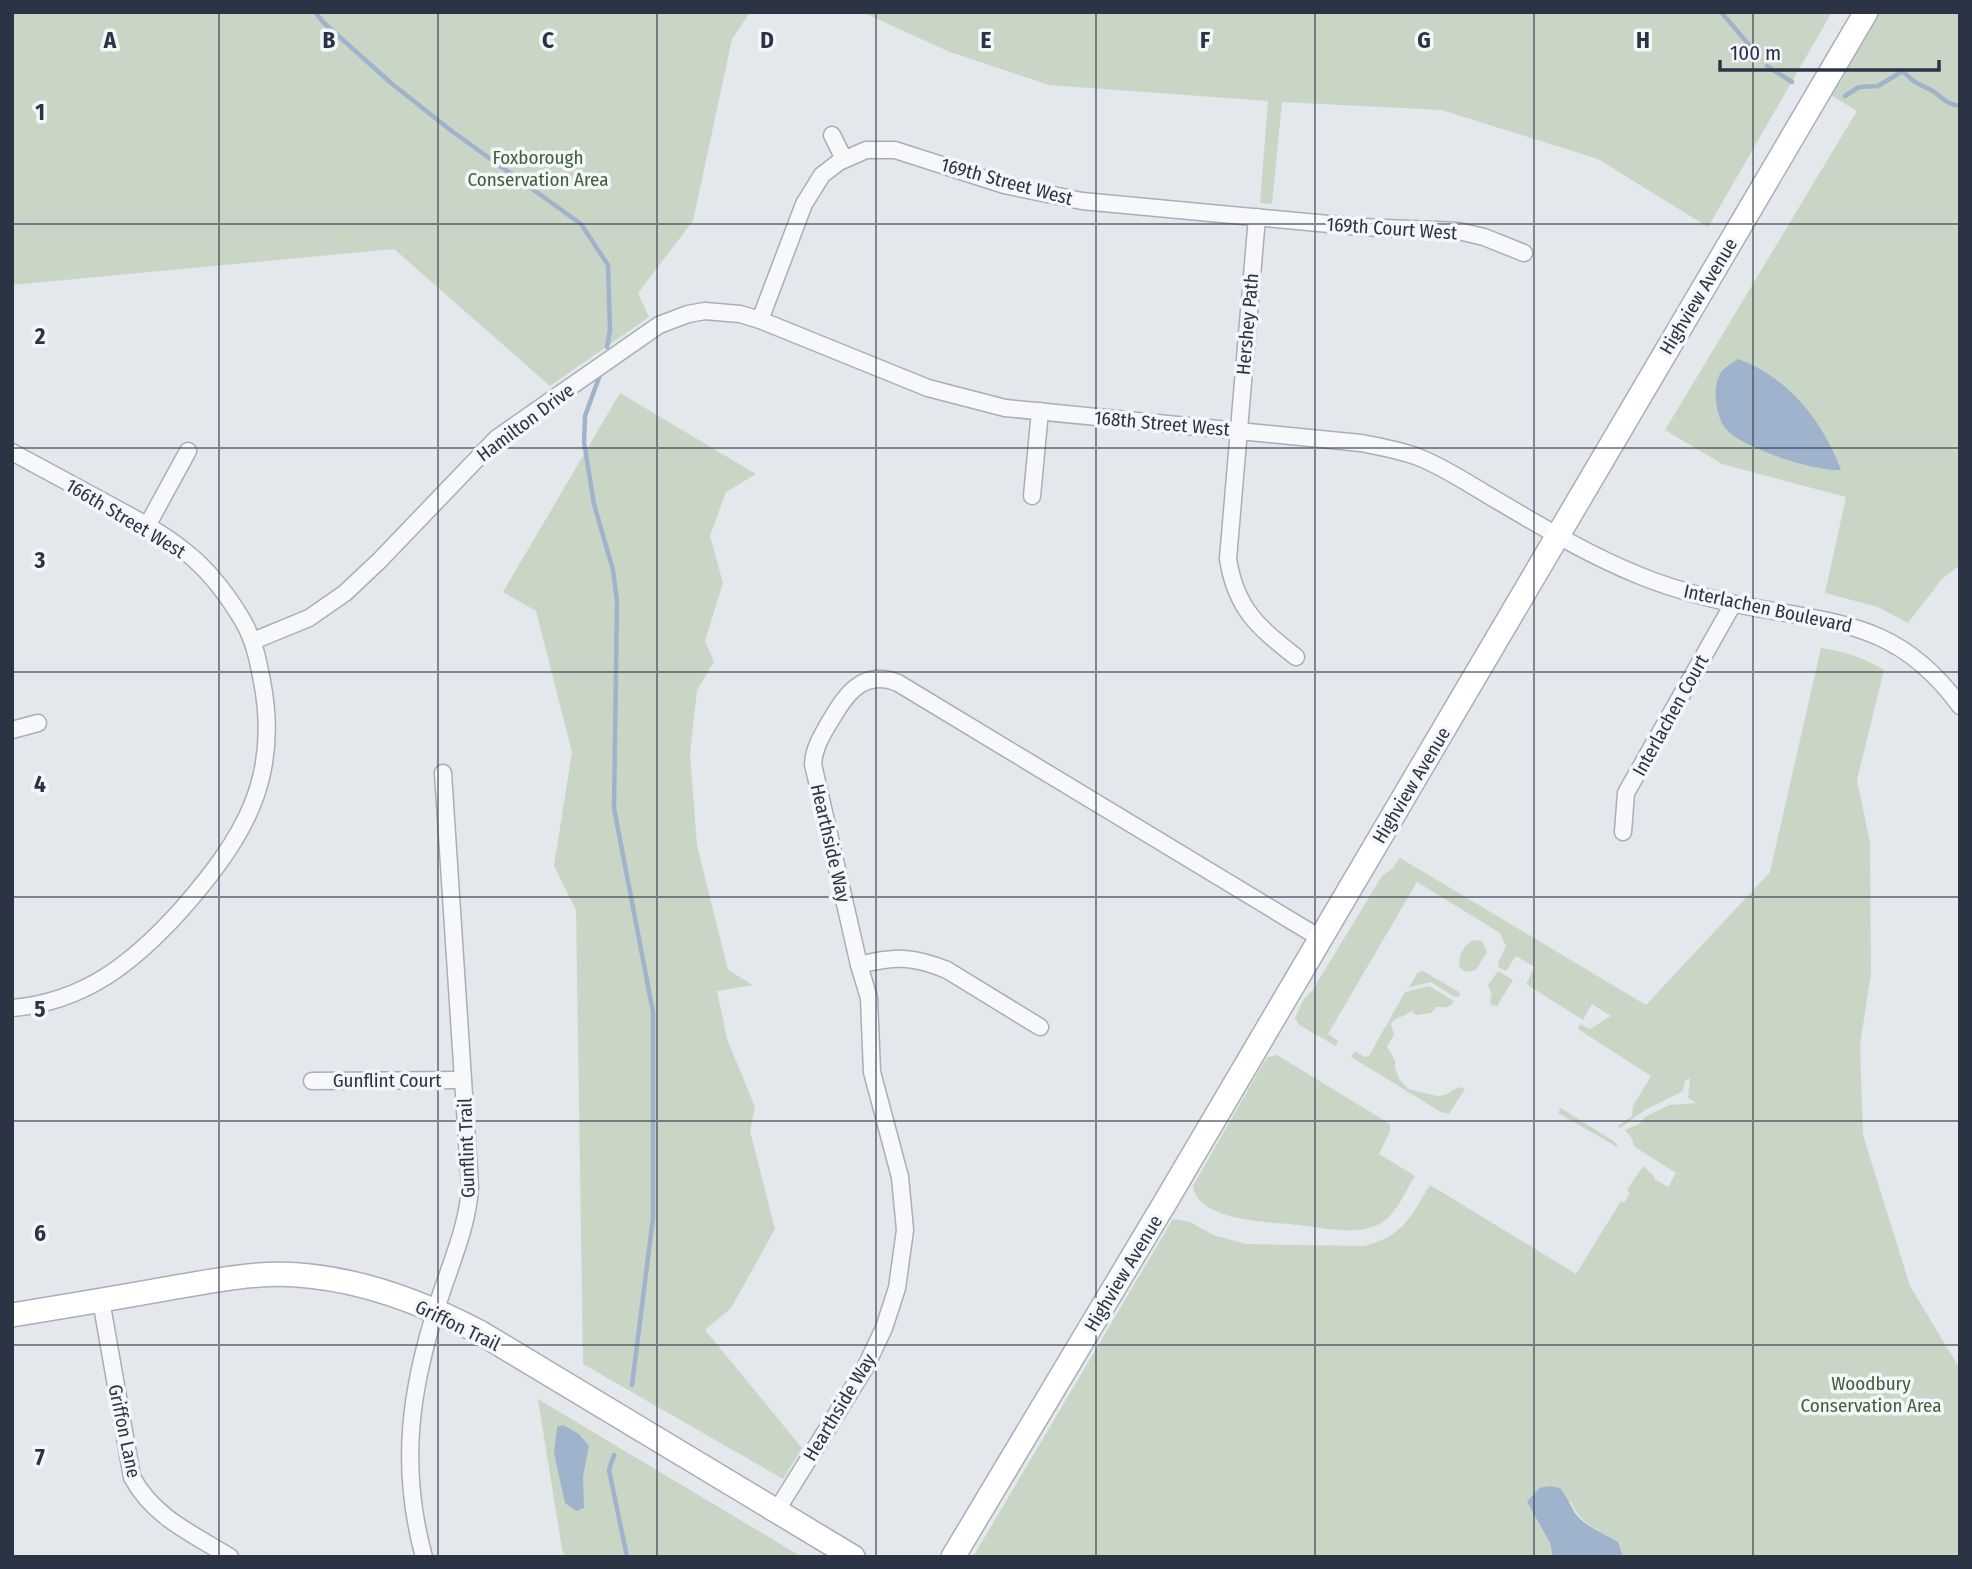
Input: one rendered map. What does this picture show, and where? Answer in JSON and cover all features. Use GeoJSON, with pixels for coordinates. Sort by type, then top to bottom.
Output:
{"type":"FeatureCollection","features":[{"type":"Feature","properties":{"kind":"street","name":"Highview Avenue"},"geometry":{"type":"LineString","coordinates":[[953,1557],[1866,12]]}},
{"type":"Feature","properties":{"kind":"street"},"geometry":{"type":"LineString","coordinates":[[832,135],[844,159]]}},
{"type":"Feature","properties":{"kind":"street","name":"169th Street West"},"geometry":{"type":"LineString","coordinates":[[760,320],[804,204],[822,175],[844,159],[866,150],[895,150],[1004,185],[1046,195],[1082,201],[1257,217]]}},
{"type":"Feature","properties":{"kind":"street","name":"169th Court West"},"geometry":{"type":"LineString","coordinates":[[1257,217],[1361,227],[1458,231],[1484,237],[1524,253]]}},
{"type":"Feature","properties":{"kind":"street","name":"Hershey Path"},"geometry":{"type":"LineString","coordinates":[[1257,217],[1228,540],[1230,576],[1238,597],[1252,620],[1296,657]]}},
{"type":"Feature","properties":{"kind":"street","name":"Hamilton Drive"},"geometry":{"type":"LineString","coordinates":[[253,641],[309,618],[345,593],[497,438],[659,326],[681,316],[705,311],[740,314],[760,320]]}},
{"type":"Feature","properties":{"kind":"street","name":"168th Street West"},"geometry":{"type":"LineString","coordinates":[[760,320],[928,388],[1005,408],[1361,443],[1396,450],[1439,467],[1558,536]]}},
{"type":"Feature","properties":{"kind":"street"},"geometry":{"type":"LineString","coordinates":[[1032,496],[1040,411]]}},
{"type":"Feature","properties":{"kind":"street"},"geometry":{"type":"LineString","coordinates":[[147,526],[188,451]]}},
{"type":"Feature","properties":{"kind":"street","name":"166th Street West"},"geometry":{"type":"LineString","coordinates":[[12,452],[147,526],[181,548],[209,574],[243,621],[253,641],[266,701],[267,743],[264,766],[253,805],[225,857],[156,937],[96,984],[70,995],[12,1008]]}},
{"type":"Feature","properties":{"kind":"street","name":"Interlachen Boulevard"},"geometry":{"type":"LineString","coordinates":[[1558,536],[1645,578],[1693,594],[1863,629],[1883,638],[1919,661],[1960,706]]}},
{"type":"Feature","properties":{"kind":"street","name":"Interlachen Court"},"geometry":{"type":"LineString","coordinates":[[1623,832],[1626,793],[1733,604]]}},
{"type":"Feature","properties":{"kind":"street","name":"Hearthside Way"},"geometry":{"type":"LineString","coordinates":[[776,1510],[865,1368],[893,1304],[902,1258],[904,1205],[900,1177],[872,1072],[869,998],[815,776],[814,755],[820,738],[849,692],[869,680],[883,678],[898,683],[1320,938]]}},
{"type":"Feature","properties":{"kind":"street"},"geometry":{"type":"LineString","coordinates":[[12,730],[38,723]]}},
{"type":"Feature","properties":{"kind":"street","name":"Gunflint Trail"},"geometry":{"type":"LineString","coordinates":[[424,1557],[411,1489],[410,1422],[420,1363],[469,1204],[470,1186],[443,773]]}},
{"type":"Feature","properties":{"kind":"street"},"geometry":{"type":"LineString","coordinates":[[859,965],[887,958],[906,957],[931,963],[1040,1027]]}},
{"type":"Feature","properties":{"kind":"street","name":"Gunflint Court"},"geometry":{"type":"LineString","coordinates":[[312,1081],[463,1080]]}},
{"type":"Feature","properties":{"kind":"street","name":"Griffon Trail"},"geometry":{"type":"LineString","coordinates":[[12,1315],[269,1275],[308,1275],[385,1292],[435,1310],[481,1333],[853,1557]]}},
{"type":"Feature","properties":{"kind":"street","name":"Griffon Lane"},"geometry":{"type":"LineString","coordinates":[[101,1300],[132,1478],[153,1508],[230,1557]]}},
{"type":"Feature","properties":{"kind":"green space","name":"Foxborough Conservation Area"},"geometry":{"type":"Polygon","coordinates":[[[12,12],[750,12],[732,39],[693,221],[638,293],[649,317],[550,386],[394,249],[12,285],[12,12]]]}},
{"type":"Feature","properties":{"kind":"green space"},"geometry":{"type":"Polygon","coordinates":[[[862,12],[1832,12],[1708,227],[1598,159],[1442,110],[1282,102],[1272,204],[1260,203],[1268,101],[1049,85],[950,52],[862,12]]]}},
{"type":"Feature","properties":{"kind":"green space"},"geometry":{"type":"Polygon","coordinates":[[[1866,12],[1960,12],[1960,565],[1942,579],[1908,623],[1878,607],[1825,593],[1846,497],[1722,464],[1665,430],[1857,111],[1821,89],[1866,12]]]}},
{"type":"Feature","properties":{"kind":"green space"},"geometry":{"type":"Polygon","coordinates":[[[620,393],[756,474],[726,492],[710,536],[723,583],[705,641],[714,662],[697,690],[690,754],[697,845],[728,970],[753,985],[717,991],[727,1039],[755,1107],[750,1131],[775,1229],[731,1308],[705,1330],[802,1448],[783,1479],[583,1364],[576,910],[554,866],[572,752],[536,611],[503,592],[620,393]]]}},
{"type":"Feature","properties":{"kind":"green space","name":"Woodbury Conservation Area"},"geometry":{"type":"Polygon","coordinates":[[[1821,648],[1854,656],[1884,670],[1857,780],[1870,843],[1871,973],[1860,1045],[1863,1135],[1910,1286],[1960,1369],[1960,1557],[1620,1557],[1622,1554],[1618,1542],[1584,1521],[1571,1502],[1527,1502],[1550,1543],[1553,1557],[973,1557],[1173,1219],[1190,1222],[1213,1235],[1246,1244],[1364,1246],[1378,1242],[1397,1231],[1411,1216],[1430,1185],[1576,1274],[1621,1201],[1624,1203],[1630,1193],[1627,1190],[1643,1166],[1654,1179],[1668,1187],[1676,1173],[1635,1147],[1625,1130],[1669,1105],[1696,1103],[1688,1098],[1690,1078],[1685,1081],[1683,1091],[1645,1110],[1620,1128],[1618,1126],[1632,1116],[1633,1106],[1651,1076],[1578,1029],[1580,1024],[1590,1029],[1611,1016],[1592,1004],[1583,1020],[1526,984],[1535,967],[1516,956],[1506,971],[1499,968],[1498,963],[1506,946],[1500,933],[1417,882],[1328,1034],[1338,1041],[1336,1046],[1299,1025],[1295,1018],[1304,999],[1312,991],[1382,876],[1393,868],[1400,858],[1646,1005],[1770,872],[1821,648]]]}},
{"type":"Feature","properties":{"kind":"green space"},"geometry":{"type":"Polygon","coordinates":[[[1474,940],[1482,941],[1487,952],[1476,970],[1466,972],[1460,968],[1460,956],[1464,948],[1474,940]]]}},
{"type":"Feature","properties":{"kind":"green space"},"geometry":{"type":"Polygon","coordinates":[[[1423,971],[1459,992],[1460,996],[1455,997],[1431,982],[1409,987],[1418,972],[1423,971]]]}},
{"type":"Feature","properties":{"kind":"green space"},"geometry":{"type":"Polygon","coordinates":[[[1498,971],[1513,980],[1497,1006],[1491,1005],[1492,995],[1488,985],[1498,971]]]}},
{"type":"Feature","properties":{"kind":"green space"},"geometry":{"type":"Polygon","coordinates":[[[1429,986],[1454,1001],[1452,1004],[1436,1007],[1431,1013],[1416,1015],[1411,1011],[1395,1020],[1391,1024],[1394,1035],[1387,1046],[1395,1061],[1399,1079],[1408,1089],[1437,1096],[1445,1095],[1459,1087],[1465,1089],[1449,1114],[1441,1112],[1351,1057],[1355,1051],[1365,1057],[1369,1056],[1405,992],[1429,986]]]}},
{"type":"Feature","properties":{"kind":"green space"},"geometry":{"type":"Polygon","coordinates":[[[1277,1055],[1390,1124],[1390,1131],[1379,1154],[1415,1176],[1394,1212],[1382,1223],[1366,1229],[1347,1230],[1255,1221],[1222,1213],[1208,1207],[1198,1198],[1193,1186],[1264,1062],[1268,1057],[1277,1055]]]}},
{"type":"Feature","properties":{"kind":"green space"},"geometry":{"type":"Polygon","coordinates":[[[1561,1108],[1615,1142],[1619,1148],[1558,1113],[1561,1108]]]}},
{"type":"Feature","properties":{"kind":"green space"},"geometry":{"type":"Polygon","coordinates":[[[538,1399],[802,1557],[565,1557],[538,1399]],[[557,1427],[554,1453],[560,1475],[583,1490],[583,1477],[589,1446],[557,1427]]]}},
{"type":"Feature","properties":{"kind":"water"},"geometry":{"type":"Polygon","coordinates":[[[1738,359],[1773,377],[1801,403],[1814,418],[1841,470],[1798,463],[1763,451],[1747,444],[1726,429],[1717,409],[1716,385],[1721,372],[1738,359]]]}},
{"type":"Feature","properties":{"kind":"water"},"geometry":{"type":"Polygon","coordinates":[[[563,1425],[579,1434],[589,1446],[583,1477],[584,1508],[576,1511],[565,1503],[554,1453],[557,1427],[563,1425]]]}},
{"type":"Feature","properties":{"kind":"water"},"geometry":{"type":"Polygon","coordinates":[[[1539,1488],[1560,1488],[1575,1513],[1584,1522],[1618,1542],[1622,1554],[1620,1557],[1553,1557],[1550,1543],[1527,1502],[1539,1488]]]}},
{"type":"Feature","properties":{"kind":"waterway"},"geometry":{"type":"LineString","coordinates":[[315,12],[391,83],[449,129],[581,224],[608,265],[610,330],[607,347]]}},
{"type":"Feature","properties":{"kind":"waterway"},"geometry":{"type":"LineString","coordinates":[[1721,12],[1756,53]]}},
{"type":"Feature","properties":{"kind":"waterway"},"geometry":{"type":"LineString","coordinates":[[1767,66],[1792,82]]}},
{"type":"Feature","properties":{"kind":"waterway"},"geometry":{"type":"LineString","coordinates":[[1845,96],[1859,87],[1878,86],[1903,71],[1947,102],[1960,106]]}},
{"type":"Feature","properties":{"kind":"waterway"},"geometry":{"type":"LineString","coordinates":[[601,372],[585,416],[584,442],[594,504],[613,570],[617,602],[614,808],[653,1012],[653,1218],[632,1385]]}},
{"type":"Feature","properties":{"kind":"waterway"},"geometry":{"type":"LineString","coordinates":[[614,1455],[609,1470],[627,1557]]}}]}
